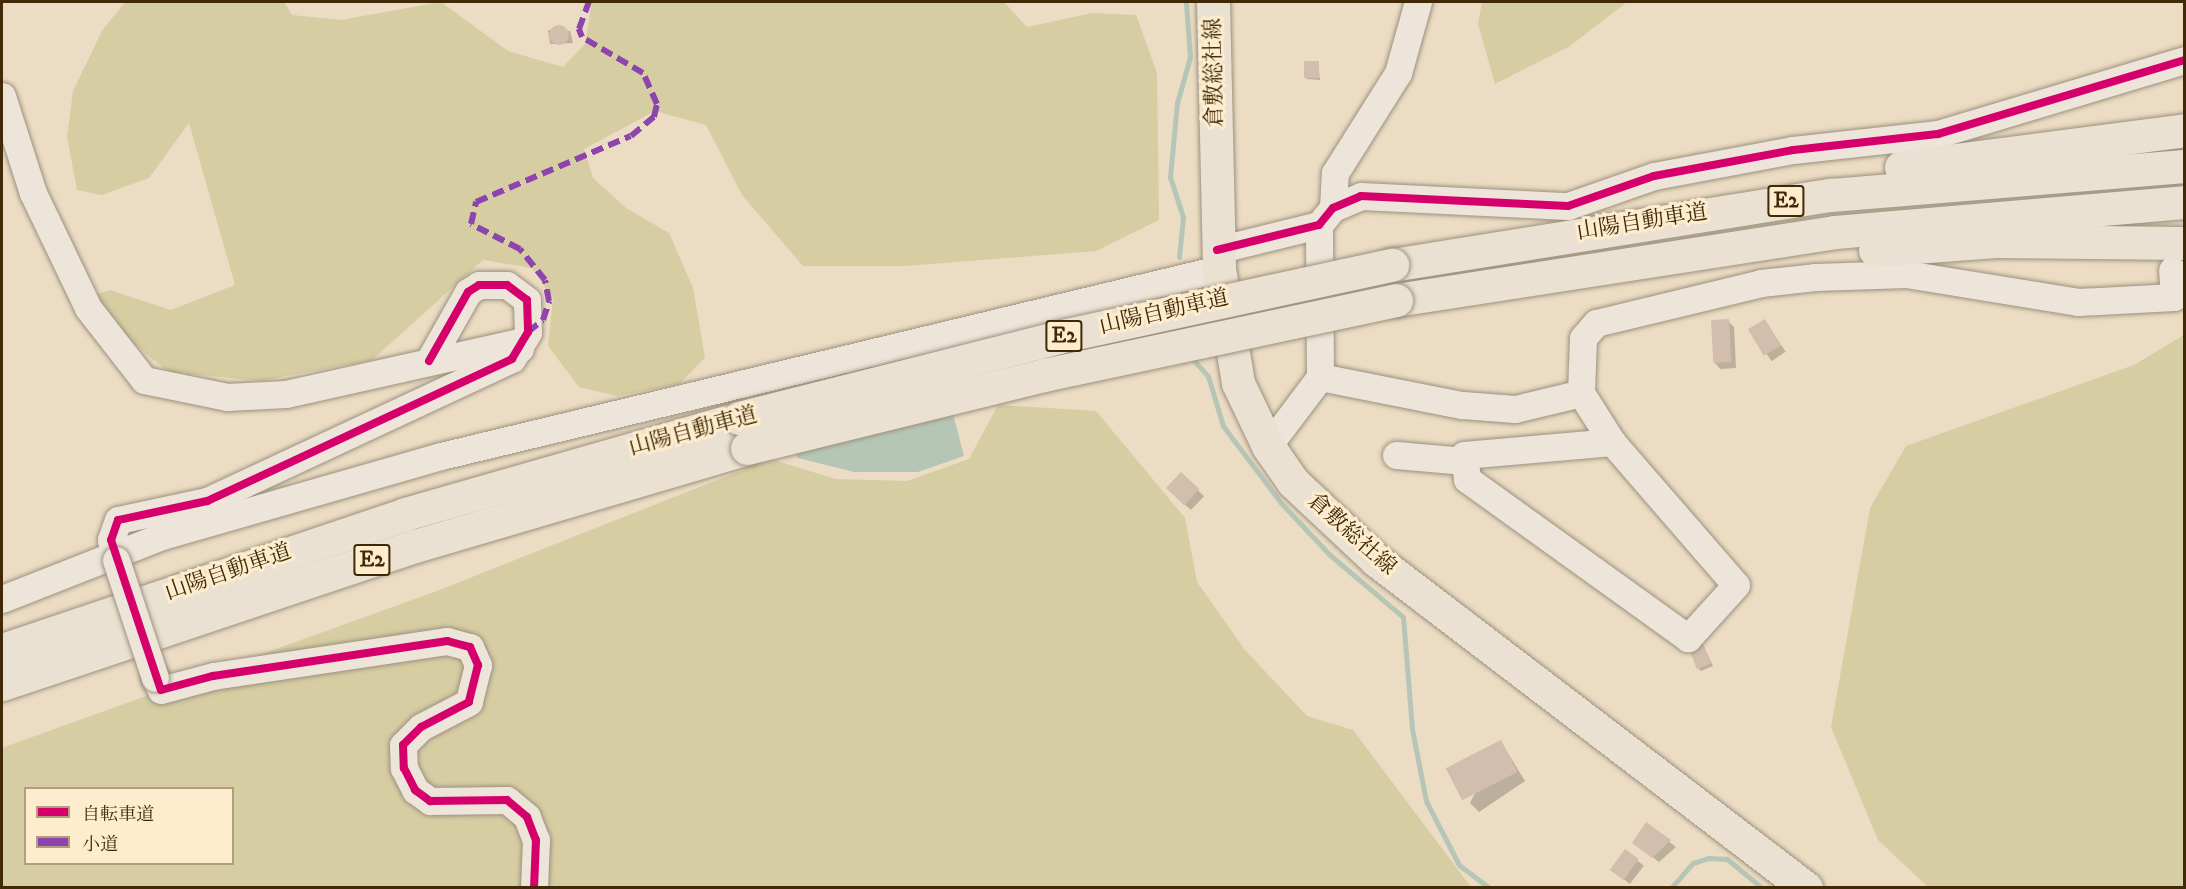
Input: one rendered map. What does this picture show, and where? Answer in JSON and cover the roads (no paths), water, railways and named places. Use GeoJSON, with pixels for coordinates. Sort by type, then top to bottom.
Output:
{"type":"FeatureCollection","features":[{"type":"Feature","properties":{"kind":"main road","name":"倉敷総社線"},"geometry":{"type":"LineString","coordinates":[[1213,2],[1218,260],[1238,383],[1268,446],[1293,482],[1376,560],[1806,888]]}},
{"type":"Feature","properties":{"kind":"main road"},"geometry":{"type":"LineString","coordinates":[[1540,238],[1786,183],[2184,130]]}},
{"type":"Feature","properties":{"kind":"main road","name":"山陽自動車道"},"geometry":{"type":"LineString","coordinates":[[2,684],[743,433],[1082,332],[1392,265],[1540,238],[1831,195],[2184,166]]}},
{"type":"Feature","properties":{"kind":"main road","name":"山陽自動車道"},"geometry":{"type":"LineString","coordinates":[[2,651],[405,514],[743,433],[1044,375],[1396,300],[1544,275],[1835,232],[2184,202]]}},
{"type":"Feature","properties":{"kind":"main road"},"geometry":{"type":"LineString","coordinates":[[1544,275],[1999,241],[2178,256]]}},
{"type":"Feature","properties":{"kind":"street"},"geometry":{"type":"LineString","coordinates":[[1268,446],[1320,377],[1326,216],[1335,173],[1398,73],[1418,2]]}},
{"type":"Feature","properties":{"kind":"street"},"geometry":{"type":"LineString","coordinates":[[2,599],[115,556],[441,456],[1218,260],[1326,216],[1361,196],[1569,206],[1666,174],[1793,150],[1938,134],[2184,60]]}},
{"type":"Feature","properties":{"kind":"street"},"geometry":{"type":"LineString","coordinates":[[2,96],[33,193],[88,308],[144,380],[227,397],[286,394],[518,342],[520,349]]}},
{"type":"Feature","properties":{"kind":"street"},"geometry":{"type":"LineString","coordinates":[[1612,442],[1464,455],[1467,478],[1688,638],[1736,585],[1612,442],[1581,393],[1583,338],[1596,323],[1761,283],[1906,274],[2078,302],[2174,297],[2178,256]]}},
{"type":"Feature","properties":{"kind":"street"},"geometry":{"type":"LineString","coordinates":[[429,361],[468,292],[494,283],[519,290],[527,300],[530,322],[520,349],[512,358],[292,465],[207,501],[118,520],[112,528],[115,556],[161,690],[213,676],[436,642],[470,647],[478,665],[469,702],[421,727],[403,745],[404,768],[415,790],[430,801],[507,800],[527,817],[536,840],[534,888]]}},
{"type":"Feature","properties":{"kind":"street"},"geometry":{"type":"LineString","coordinates":[[1320,377],[1462,405],[1515,409],[1581,393]]}},
{"type":"Feature","properties":{"kind":"street"},"geometry":{"type":"LineString","coordinates":[[1396,455],[1465,461]]}},
{"type":"Feature","properties":{"kind":"waterway"},"geometry":{"type":"LineString","coordinates":[[1179,257],[1183,217],[1170,177],[1177,103],[1190,57],[1186,2]]}},
{"type":"Feature","properties":{"kind":"waterway"},"geometry":{"type":"LineString","coordinates":[[1189,355],[1208,376],[1223,426],[1281,503],[1330,555],[1403,617],[1412,729],[1426,801],[1459,865],[1490,888]]}},
{"type":"Feature","properties":{"kind":"waterway"},"geometry":{"type":"LineString","coordinates":[[1671,888],[1693,863],[1708,858],[1727,859],[1762,888]]}}]}
